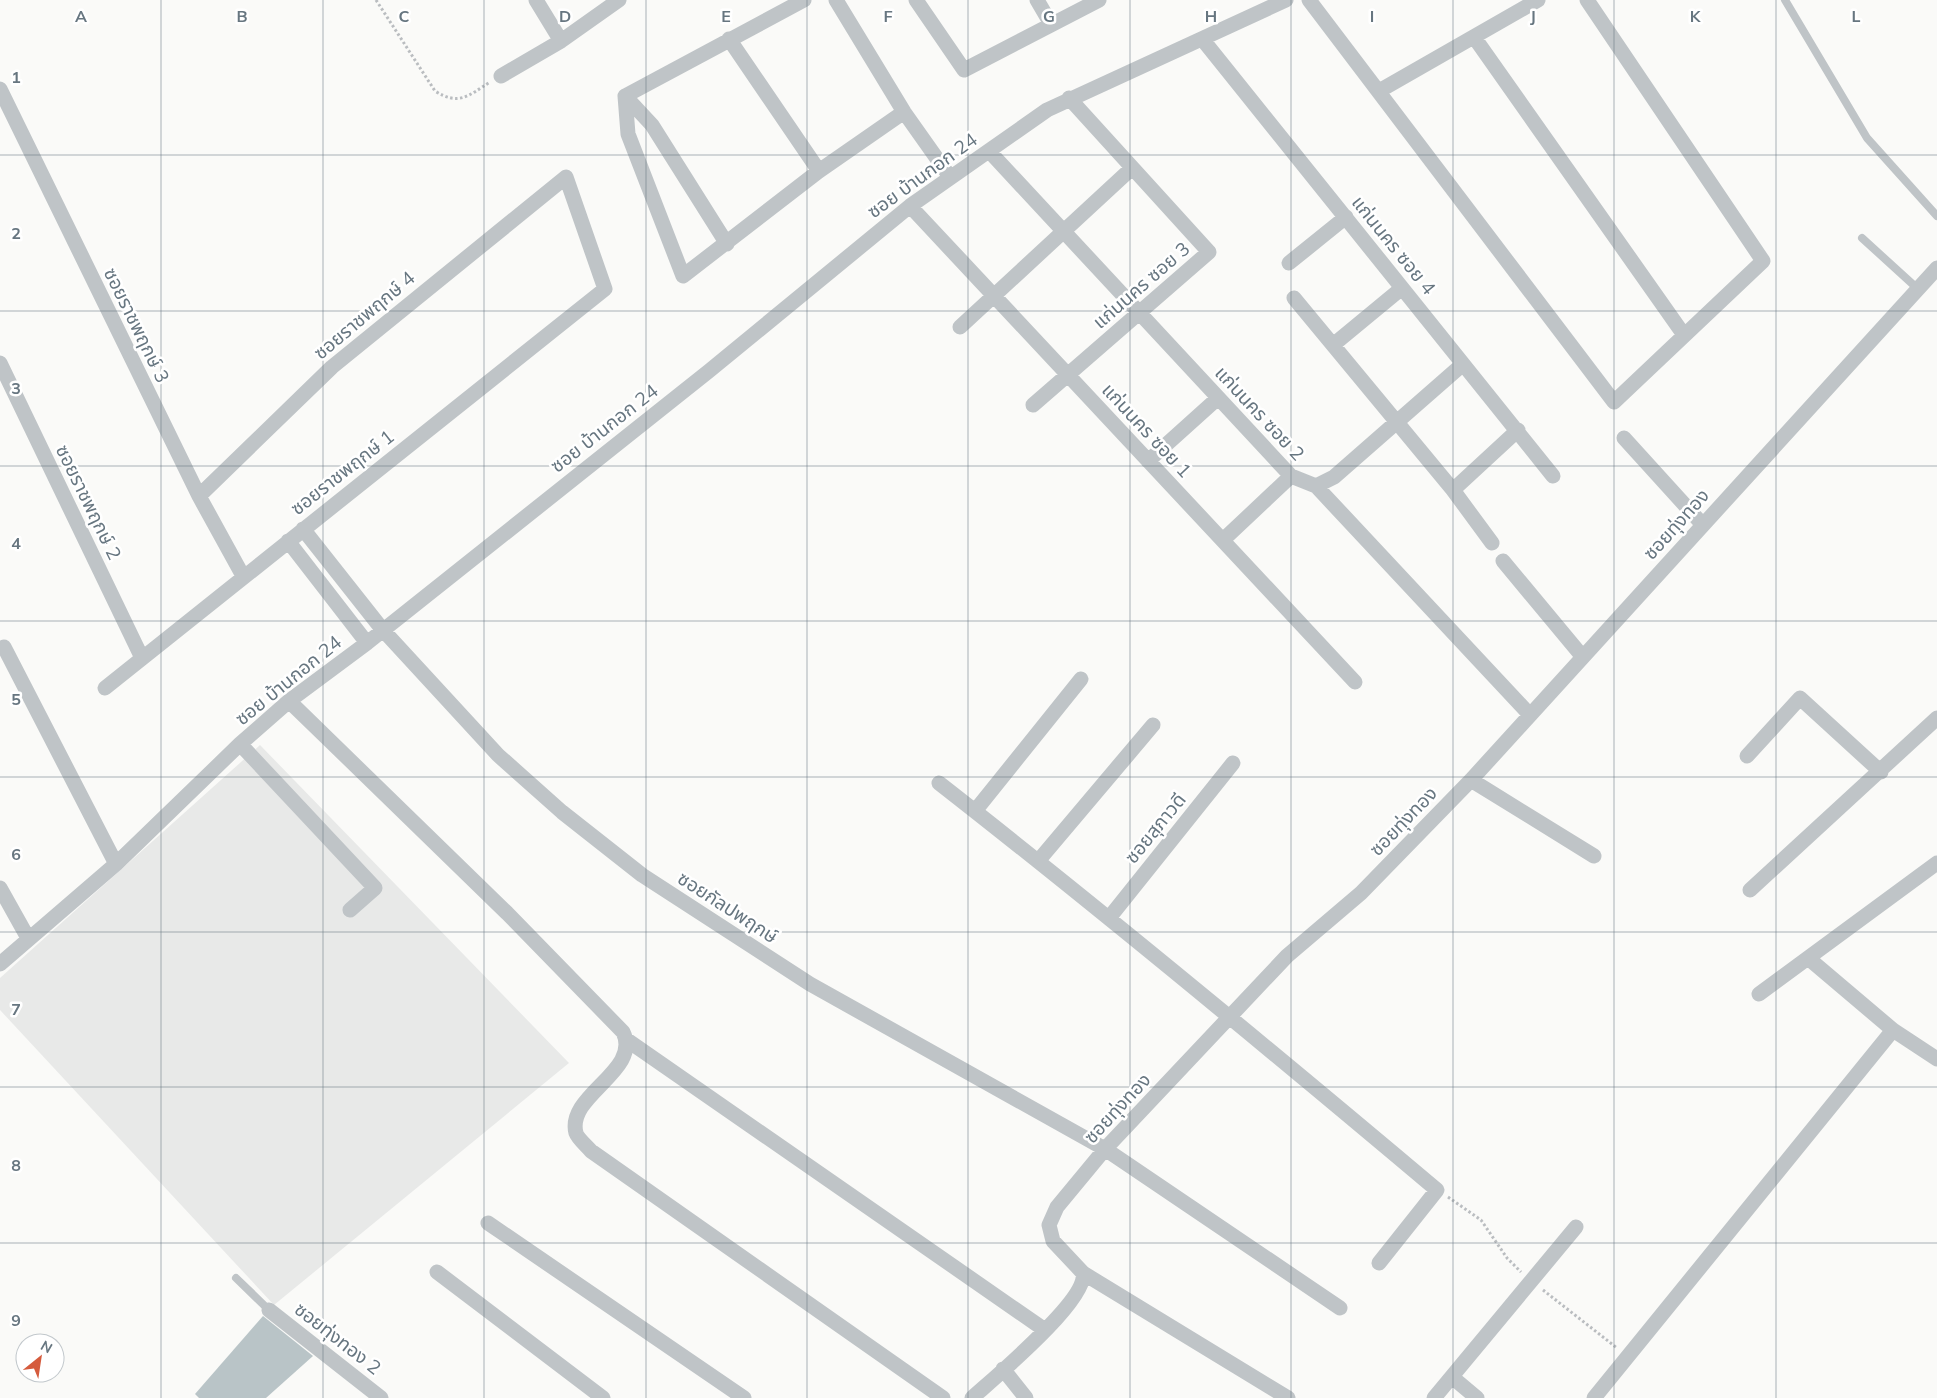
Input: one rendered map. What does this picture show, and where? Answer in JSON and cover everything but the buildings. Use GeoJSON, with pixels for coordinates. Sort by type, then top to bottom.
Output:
{"type":"FeatureCollection","features":[{"type":"Feature","properties":{"kind":"street"},"geometry":{"type":"LineString","coordinates":[[536,0],[560,41]]}},
{"type":"Feature","properties":{"kind":"street"},"geometry":{"type":"LineString","coordinates":[[501,76],[560,41],[619,0]]}},
{"type":"Feature","properties":{"kind":"street"},"geometry":{"type":"LineString","coordinates":[[625,96],[804,0]]}},
{"type":"Feature","properties":{"kind":"street"},"geometry":{"type":"LineString","coordinates":[[836,0],[904,112],[950,178]]}},
{"type":"Feature","properties":{"kind":"street"},"geometry":{"type":"LineString","coordinates":[[916,0],[964,70],[1099,0]]}},
{"type":"Feature","properties":{"kind":"street"},"geometry":{"type":"LineString","coordinates":[[1038,0],[1051,24]]}},
{"type":"Feature","properties":{"kind":"street","name":"ซอย บ้านกอก 24"},"geometry":{"type":"LineString","coordinates":[[0,964],[116,864],[240,744],[289,701],[367,643],[709,371],[910,206],[1046,110],[1069,98],[1203,40],[1286,0]]}},
{"type":"Feature","properties":{"kind":"street"},"geometry":{"type":"LineString","coordinates":[[1309,0],[1614,402],[1763,260],[1587,0]]}},
{"type":"Feature","properties":{"kind":"street"},"geometry":{"type":"LineString","coordinates":[[1379,91],[1538,0]]}},
{"type":"Feature","properties":{"kind":"street"},"geometry":{"type":"LineString","coordinates":[[1474,36],[1684,335]]}},
{"type":"Feature","properties":{"kind":"street"},"geometry":{"type":"LineString","coordinates":[[729,39],[819,172]]}},
{"type":"Feature","properties":{"kind":"street","name":"แก่นนคร ซอย 4"},"geometry":{"type":"LineString","coordinates":[[1203,40],[1518,430],[1553,476]]}},
{"type":"Feature","properties":{"kind":"street","name":"ซอยราชพฤกษ์ 3"},"geometry":{"type":"LineString","coordinates":[[0,89],[199,496],[243,576]]}},
{"type":"Feature","properties":{"kind":"street"},"geometry":{"type":"LineString","coordinates":[[625,96],[628,134],[683,276],[819,172],[904,112]]}},
{"type":"Feature","properties":{"kind":"street"},"geometry":{"type":"LineString","coordinates":[[625,96],[652,125],[727,244]]}},
{"type":"Feature","properties":{"kind":"street","name":"แก่นนคร ซอย 3"},"geometry":{"type":"LineString","coordinates":[[1033,406],[1209,252],[1069,98]]}},
{"type":"Feature","properties":{"kind":"street","name":"แก่นนคร ซอย 2"},"geometry":{"type":"LineString","coordinates":[[989,151],[1291,476],[1316,486],[1530,715]]}},
{"type":"Feature","properties":{"kind":"street"},"geometry":{"type":"LineString","coordinates":[[960,327],[1132,168]]}},
{"type":"Feature","properties":{"kind":"street","name":"ซอยราชพฤกษ์ 4"},"geometry":{"type":"LineString","coordinates":[[199,496],[332,367],[566,177],[605,289]]}},
{"type":"Feature","properties":{"kind":"street","name":"แก่นนคร ซอย 1"},"geometry":{"type":"LineString","coordinates":[[910,206],[1355,682]]}},
{"type":"Feature","properties":{"kind":"street"},"geometry":{"type":"LineString","coordinates":[[1288,263],[1346,217]]}},
{"type":"Feature","properties":{"kind":"street","name":"ซอยทุ่งทอง"},"geometry":{"type":"LineString","coordinates":[[1288,1398],[1083,1273],[1053,1241],[1050,1225],[1057,1207],[1105,1148],[1287,956],[1361,893],[1471,780],[1937,268]]}},
{"type":"Feature","properties":{"kind":"street"},"geometry":{"type":"LineString","coordinates":[[1333,345],[1402,288]]}},
{"type":"Feature","properties":{"kind":"street","name":"ซอยราชพฤกษ์ 1"},"geometry":{"type":"LineString","coordinates":[[105,688],[605,289]]}},
{"type":"Feature","properties":{"kind":"street"},"geometry":{"type":"LineString","coordinates":[[1294,298],[1453,490],[1492,543]]}},
{"type":"Feature","properties":{"kind":"street","name":"ซอยราชพฤกษ์ 2"},"geometry":{"type":"LineString","coordinates":[[0,363],[142,658]]}},
{"type":"Feature","properties":{"kind":"street"},"geometry":{"type":"LineString","coordinates":[[1316,486],[1334,477],[1398,423],[1463,364]]}},
{"type":"Feature","properties":{"kind":"street"},"geometry":{"type":"LineString","coordinates":[[1148,461],[1218,398]]}},
{"type":"Feature","properties":{"kind":"street"},"geometry":{"type":"LineString","coordinates":[[1453,490],[1518,430]]}},
{"type":"Feature","properties":{"kind":"street"},"geometry":{"type":"LineString","coordinates":[[1624,438],[1703,525]]}},
{"type":"Feature","properties":{"kind":"street"},"geometry":{"type":"LineString","coordinates":[[1222,540],[1291,476]]}},
{"type":"Feature","properties":{"kind":"street","name":"ซอยกัลปพฤกษ์"},"geometry":{"type":"LineString","coordinates":[[303,529],[382,630],[498,755],[562,812],[642,875],[810,984],[1105,1148],[1340,1308]]}},
{"type":"Feature","properties":{"kind":"street"},"geometry":{"type":"LineString","coordinates":[[288,541],[367,643]]}},
{"type":"Feature","properties":{"kind":"street"},"geometry":{"type":"LineString","coordinates":[[1503,561],[1582,656]]}},
{"type":"Feature","properties":{"kind":"street"},"geometry":{"type":"LineString","coordinates":[[4,647],[116,864]]}},
{"type":"Feature","properties":{"kind":"street"},"geometry":{"type":"LineString","coordinates":[[975,811],[1081,679]]}},
{"type":"Feature","properties":{"kind":"street"},"geometry":{"type":"LineString","coordinates":[[1747,756],[1800,698],[1881,772]]}},
{"type":"Feature","properties":{"kind":"street"},"geometry":{"type":"LineString","coordinates":[[289,701],[514,920],[623,1032],[627,1040],[1045,1330]]}},
{"type":"Feature","properties":{"kind":"street"},"geometry":{"type":"LineString","coordinates":[[1750,890],[1881,772],[1937,718]]}},
{"type":"Feature","properties":{"kind":"street"},"geometry":{"type":"LineString","coordinates":[[1039,860],[1153,724]]}},
{"type":"Feature","properties":{"kind":"street"},"geometry":{"type":"LineString","coordinates":[[240,744],[375,888],[350,910]]}},
{"type":"Feature","properties":{"kind":"street","name":"ซอยสุภาวดี"},"geometry":{"type":"LineString","coordinates":[[1109,918],[1233,764]]}},
{"type":"Feature","properties":{"kind":"street"},"geometry":{"type":"LineString","coordinates":[[1471,780],[1594,856]]}},
{"type":"Feature","properties":{"kind":"street"},"geometry":{"type":"LineString","coordinates":[[939,783],[1039,860],[1231,1017],[1437,1190],[1379,1263]]}},
{"type":"Feature","properties":{"kind":"street"},"geometry":{"type":"LineString","coordinates":[[1759,994],[1937,863]]}},
{"type":"Feature","properties":{"kind":"street"},"geometry":{"type":"LineString","coordinates":[[0,888],[28,938]]}},
{"type":"Feature","properties":{"kind":"street"},"geometry":{"type":"LineString","coordinates":[[1808,958],[1893,1030],[1937,1059]]}},
{"type":"Feature","properties":{"kind":"street"},"geometry":{"type":"LineString","coordinates":[[1594,1398],[1893,1030]]}},
{"type":"Feature","properties":{"kind":"street"},"geometry":{"type":"LineString","coordinates":[[627,1040],[625,1052],[619,1063],[581,1109],[576,1121],[576,1135],[591,1151],[943,1398]]}},
{"type":"Feature","properties":{"kind":"street"},"geometry":{"type":"LineString","coordinates":[[488,1223],[744,1398]]}},
{"type":"Feature","properties":{"kind":"street"},"geometry":{"type":"LineString","coordinates":[[1434,1398],[1576,1227]]}},
{"type":"Feature","properties":{"kind":"street"},"geometry":{"type":"LineString","coordinates":[[438,1272],[603,1398]]}},
{"type":"Feature","properties":{"kind":"street"},"geometry":{"type":"LineString","coordinates":[[972,1398],[1045,1330],[1077,1295],[1084,1279],[1083,1273]]}},
{"type":"Feature","properties":{"kind":"street","name":"ซอยทุ่งทอง 2"},"geometry":{"type":"LineString","coordinates":[[269,1310],[381,1398]]}},
{"type":"Feature","properties":{"kind":"street"},"geometry":{"type":"LineString","coordinates":[[1003,1369],[1026,1398]]}},
{"type":"Feature","properties":{"kind":"street"},"geometry":{"type":"LineString","coordinates":[[1452,1377],[1477,1398]]}},
{"type":"Feature","properties":{"kind":"lane"},"geometry":{"type":"LineString","coordinates":[[1785,0],[1867,138],[1937,216]]}},
{"type":"Feature","properties":{"kind":"lane"},"geometry":{"type":"LineString","coordinates":[[1862,238],[1918,289]]}},
{"type":"Feature","properties":{"kind":"lane"},"geometry":{"type":"LineString","coordinates":[[236,1278],[269,1310]]}},
{"type":"Feature","properties":{"kind":"path"},"geometry":{"type":"LineString","coordinates":[[376,0],[434,91],[448,99],[462,99],[501,76]]}},
{"type":"Feature","properties":{"kind":"shaded area"},"geometry":{"type":"Polygon","coordinates":[[[260,745],[569,1063],[274,1305],[0,1010],[0,978],[260,745]]]}},
{"type":"Feature","properties":{"kind":"shaded area"},"geometry":{"type":"Polygon","coordinates":[[[263,1316],[313,1356],[266,1398],[199,1398],[195,1394],[263,1316]]]}}]}
